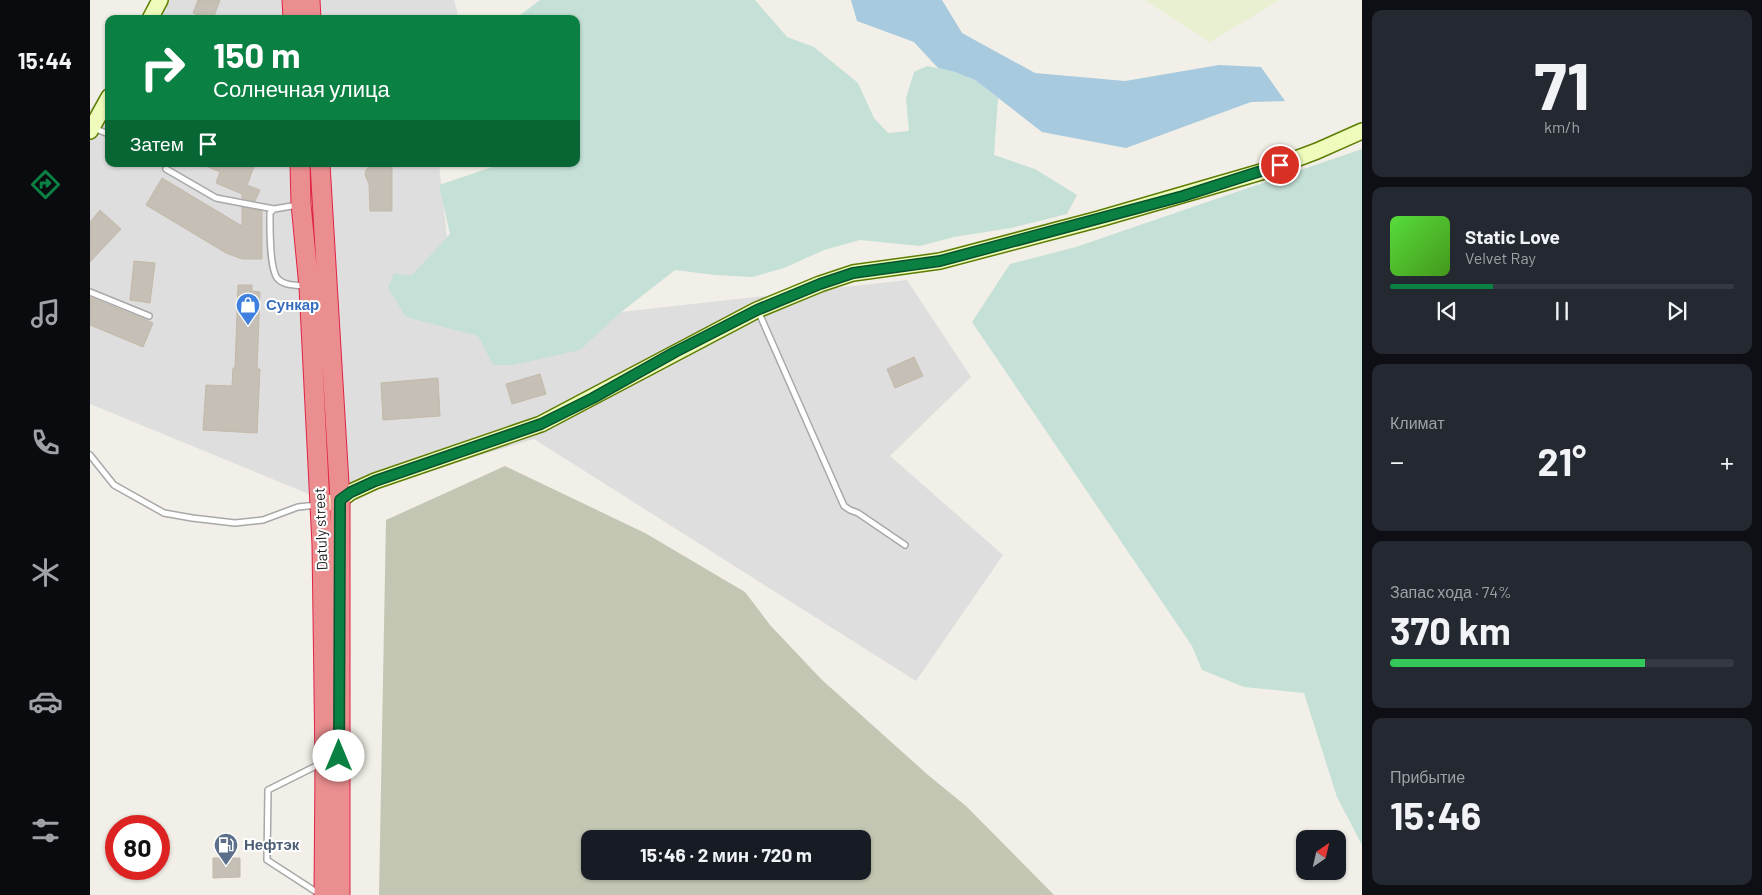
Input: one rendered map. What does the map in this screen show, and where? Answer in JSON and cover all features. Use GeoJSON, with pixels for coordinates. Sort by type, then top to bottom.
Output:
{"type":"FeatureCollection","features":[{"type":"Feature","properties":{"kind":"highway"},"geometry":{"type":"LineString","coordinates":[[292,0],[293,15]]}},
{"type":"Feature","properties":{"kind":"highway"},"geometry":{"type":"LineString","coordinates":[[310,0],[311,15]]}},
{"type":"Feature","properties":{"kind":"highway","name":"Datuly street"},"geometry":{"type":"LineString","coordinates":[[300,167],[301,204],[309,286],[320,505],[325,762],[322,895]]}},
{"type":"Feature","properties":{"kind":"highway","name":"Datuly street"},"geometry":{"type":"LineString","coordinates":[[320,167],[340,500],[340,895]]}},
{"type":"Feature","properties":{"kind":"street"},"geometry":{"type":"LineString","coordinates":[[152,15],[160,0]]}},
{"type":"Feature","properties":{"kind":"street"},"geometry":{"type":"LineString","coordinates":[[91,129],[105,104]]}},
{"type":"Feature","properties":{"kind":"street"},"geometry":{"type":"LineString","coordinates":[[320,505],[340,500],[351,492],[375,481],[541,424],[757,310],[820,284],[853,273],[940,261],[1183,196],[1261,172],[1317,151],[1362,131]]}},
{"type":"Feature","properties":{"kind":"lane"},"geometry":{"type":"LineString","coordinates":[[91,129],[105,133]]}},
{"type":"Feature","properties":{"kind":"lane"},"geometry":{"type":"LineString","coordinates":[[166,169],[216,198],[274,209],[301,204]]}},
{"type":"Feature","properties":{"kind":"lane"},"geometry":{"type":"LineString","coordinates":[[274,209],[270,212],[273,270],[278,279],[286,284],[309,286]]}},
{"type":"Feature","properties":{"kind":"lane"},"geometry":{"type":"LineString","coordinates":[[90,292],[149,316]]}},
{"type":"Feature","properties":{"kind":"lane"},"geometry":{"type":"LineString","coordinates":[[757,310],[844,506],[858,513],[906,545]]}},
{"type":"Feature","properties":{"kind":"lane"},"geometry":{"type":"LineString","coordinates":[[90,455],[114,485],[164,513],[236,522],[263,520],[298,508],[320,505]]}},
{"type":"Feature","properties":{"kind":"lane"},"geometry":{"type":"LineString","coordinates":[[322,895],[267,860],[268,790],[325,762]]}},
{"type":"Feature","properties":{"kind":"shaded area"},"geometry":{"type":"Polygon","coordinates":[[[154,0],[454,0],[458,15],[146,15],[154,0]]]}},
{"type":"Feature","properties":{"kind":"shaded area"},"geometry":{"type":"Polygon","coordinates":[[[540,0],[755,0],[787,37],[814,47],[858,83],[874,118],[888,133],[909,131],[906,98],[914,72],[927,66],[955,72],[975,80],[998,98],[994,155],[1035,169],[1077,195],[1067,214],[1011,228],[954,237],[920,246],[860,240],[824,250],[784,268],[752,277],[675,270],[620,313],[580,350],[513,365],[493,365],[478,336],[406,317],[388,288],[394,273],[411,276],[450,234],[439,185],[492,167],[580,167],[580,15],[520,15],[540,0]]]}},
{"type":"Feature","properties":{"kind":"shaded area"},"geometry":{"type":"Polygon","coordinates":[[[851,0],[942,0],[962,33],[1035,73],[1125,81],[1219,65],[1261,67],[1285,101],[1251,102],[1126,148],[1042,132],[975,80],[938,68],[914,42],[857,21],[851,0]]]}},
{"type":"Feature","properties":{"kind":"shaded area"},"geometry":{"type":"Polygon","coordinates":[[[1144,0],[1279,0],[1210,42],[1144,0]]]}},
{"type":"Feature","properties":{"kind":"shaded area"},"geometry":{"type":"Polygon","coordinates":[[[105,87],[105,167],[439,167],[454,301],[523,323],[907,280],[971,377],[890,456],[1003,555],[916,681],[534,439],[328,502],[90,404],[90,110],[105,87]]]}},
{"type":"Feature","properties":{"kind":"shaded area"},"geometry":{"type":"Polygon","coordinates":[[[1362,149],[1362,845],[1337,797],[1304,693],[1244,687],[1202,670],[1192,646],[972,322],[1010,264],[1076,247],[1362,149]]]}},
{"type":"Feature","properties":{"kind":"shaded area"},"geometry":{"type":"Polygon","coordinates":[[[505,466],[645,533],[745,592],[770,625],[821,679],[928,775],[966,806],[1054,895],[379,895],[386,520],[505,466]]]}},
{"type":"Feature","properties":{"kind":"building"},"geometry":{"type":"Polygon","coordinates":[[[198,0],[220,0],[214,15],[198,15],[193,13],[198,0]]]}},
{"type":"Feature","properties":{"kind":"building"},"geometry":{"type":"Polygon","coordinates":[[[208,167],[254,167],[247,185],[260,190],[255,201],[242,198],[242,194],[216,183],[220,172],[208,167]]]}},
{"type":"Feature","properties":{"kind":"building"},"geometry":{"type":"Polygon","coordinates":[[[368,167],[392,167],[392,211],[370,211],[369,184],[365,175],[368,167]]]}},
{"type":"Feature","properties":{"kind":"building"},"geometry":{"type":"Polygon","coordinates":[[[162,178],[242,226],[242,207],[262,211],[262,259],[242,259],[226,253],[146,205],[162,178]]]}},
{"type":"Feature","properties":{"kind":"building"},"geometry":{"type":"Polygon","coordinates":[[[100,210],[121,229],[90,262],[90,222],[100,210]]]}},
{"type":"Feature","properties":{"kind":"building"},"geometry":{"type":"Polygon","coordinates":[[[134,261],[155,263],[150,303],[130,300],[134,261]]]}},
{"type":"Feature","properties":{"kind":"building"},"geometry":{"type":"Polygon","coordinates":[[[238,285],[252,285],[252,291],[260,292],[257,369],[260,369],[257,433],[203,430],[206,385],[232,386],[233,368],[235,368],[238,285]]]}},
{"type":"Feature","properties":{"kind":"building"},"geometry":{"type":"Polygon","coordinates":[[[90,297],[153,323],[143,347],[90,325],[90,297]]]}},
{"type":"Feature","properties":{"kind":"building"},"geometry":{"type":"Polygon","coordinates":[[[914,357],[923,376],[895,388],[887,369],[914,357]]]}},
{"type":"Feature","properties":{"kind":"building"},"geometry":{"type":"Polygon","coordinates":[[[540,374],[546,394],[512,404],[506,384],[540,374]]]}},
{"type":"Feature","properties":{"kind":"building"},"geometry":{"type":"Polygon","coordinates":[[[438,378],[440,416],[383,420],[381,383],[438,378]]]}},
{"type":"Feature","properties":{"kind":"building"},"geometry":{"type":"Polygon","coordinates":[[[213,858],[240,858],[240,877],[213,878],[213,858]]]}},
{"type":"Feature","properties":{"kind":"place","name":"Сункар"},"geometry":{"type":"Point","coordinates":[248,326]}},
{"type":"Feature","properties":{"kind":"place","name":"Нефтэк"},"geometry":{"type":"Point","coordinates":[226,866]}},
{"type":"Feature","properties":{"kind":"route"},"geometry":{"type":"LineString","coordinates":[[339,756],[340,500],[351,492],[375,481],[508,437],[541,424],[757,310],[820,284],[853,273],[940,261],[1183,196],[1280,165]]}}]}
